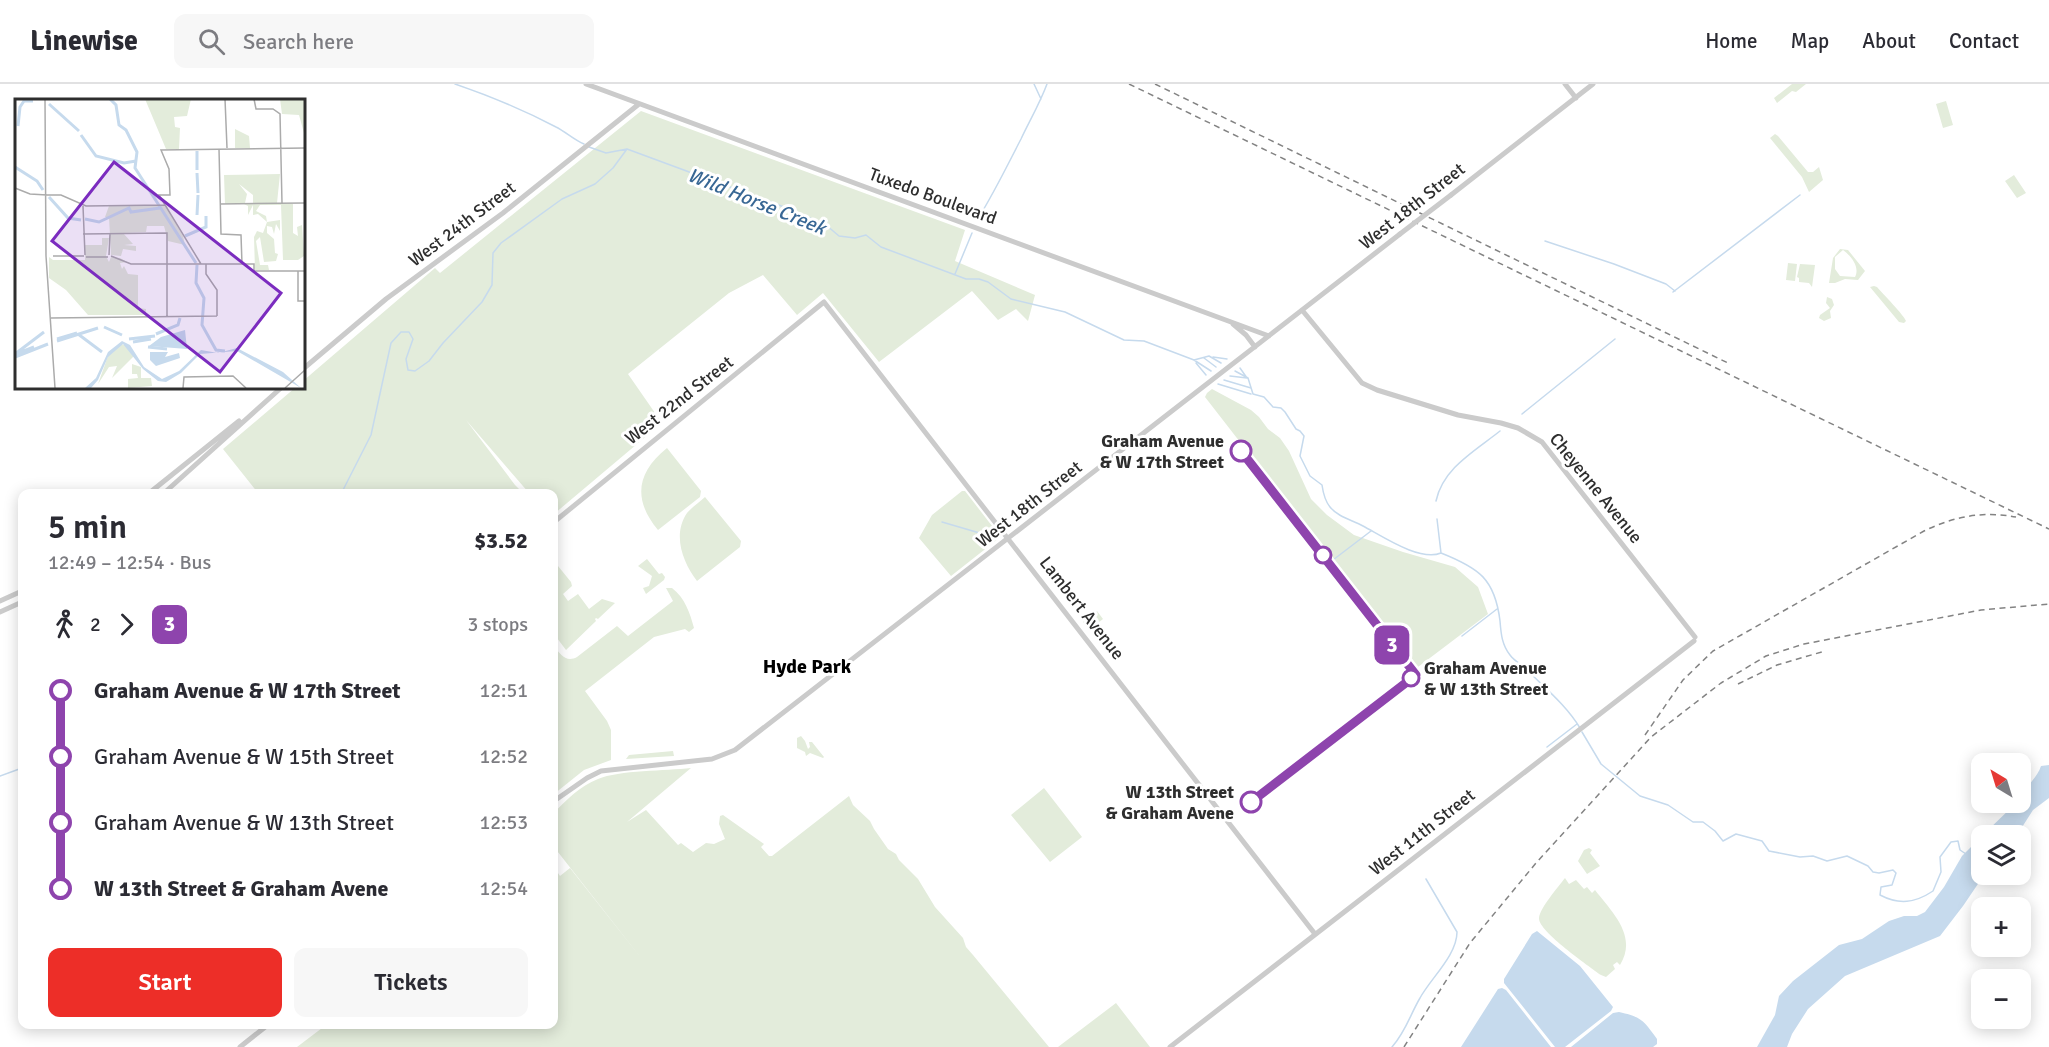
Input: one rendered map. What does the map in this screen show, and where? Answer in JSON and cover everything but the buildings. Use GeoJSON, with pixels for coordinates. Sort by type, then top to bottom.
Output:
{"type":"FeatureCollection","features":[{"type":"Feature","properties":{"kind":"street","name":"Tuxedo Boulevard"},"geometry":{"type":"LineString","coordinates":[[586,84],[1269,336]]}},
{"type":"Feature","properties":{"kind":"street"},"geometry":{"type":"LineString","coordinates":[[1565,84],[1575,98]]}},
{"type":"Feature","properties":{"kind":"street","name":"West 18th Street"},"geometry":{"type":"LineString","coordinates":[[558,800],[587,778],[601,771],[712,759],[735,750],[1593,84]]}},
{"type":"Feature","properties":{"kind":"street","name":"West 24th Street"},"geometry":{"type":"LineString","coordinates":[[304,368],[386,299],[484,227],[639,104]]}},
{"type":"Feature","properties":{"kind":"street","name":"West 22nd Street"},"geometry":{"type":"LineString","coordinates":[[558,519],[824,302]]}},
{"type":"Feature","properties":{"kind":"street","name":"Lambert Avenue"},"geometry":{"type":"LineString","coordinates":[[824,302],[1315,934]]}},
{"type":"Feature","properties":{"kind":"street","name":"Cheyenne Avenue"},"geometry":{"type":"LineString","coordinates":[[1302,310],[1362,383],[1377,390],[1458,415],[1518,428],[1542,442],[1694,639]]}},
{"type":"Feature","properties":{"kind":"street"},"geometry":{"type":"LineString","coordinates":[[1229,322],[1243,332],[1255,347]]}},
{"type":"Feature","properties":{"kind":"street"},"geometry":{"type":"LineString","coordinates":[[169,489],[281,388]]}},
{"type":"Feature","properties":{"kind":"street"},"geometry":{"type":"LineString","coordinates":[[154,489],[260,406]]}},
{"type":"Feature","properties":{"kind":"street"},"geometry":{"type":"LineString","coordinates":[[0,601],[18,595]]}},
{"type":"Feature","properties":{"kind":"street"},"geometry":{"type":"LineString","coordinates":[[0,612],[18,604]]}},
{"type":"Feature","properties":{"kind":"street","name":"West 11th Street"},"geometry":{"type":"LineString","coordinates":[[1170,1047],[1694,639]]}},
{"type":"Feature","properties":{"kind":"street"},"geometry":{"type":"LineString","coordinates":[[240,1047],[263,1029]]}},
{"type":"Feature","properties":{"kind":"green space"},"geometry":{"type":"Polygon","coordinates":[[[1792,84],[1806,84],[1796,92],[1792,91],[1777,103],[1774,98],[1792,84]]]}},
{"type":"Feature","properties":{"kind":"green space"},"geometry":{"type":"Polygon","coordinates":[[[1946,101],[1953,125],[1943,128],[1936,104],[1946,101]]]}},
{"type":"Feature","properties":{"kind":"green space"},"geometry":{"type":"Polygon","coordinates":[[[641,111],[965,230],[955,261],[1035,295],[1028,321],[1016,309],[998,320],[972,291],[879,362],[823,293],[797,315],[763,275],[729,293],[628,374],[662,423],[558,511],[558,489],[526,489],[466,420],[519,489],[255,489],[223,449],[295,388],[304,388],[304,380],[435,268],[440,273],[641,111]]]}},
{"type":"Feature","properties":{"kind":"green space"},"geometry":{"type":"Polygon","coordinates":[[[1775,134],[1808,172],[1813,172],[1819,167],[1823,180],[1809,192],[1802,177],[1770,138],[1775,134]]]}},
{"type":"Feature","properties":{"kind":"green space"},"geometry":{"type":"Polygon","coordinates":[[[2014,175],[2026,193],[2017,198],[2005,181],[2014,175]]]}},
{"type":"Feature","properties":{"kind":"green space"},"geometry":{"type":"Polygon","coordinates":[[[1840,249],[1848,250],[1865,271],[1858,280],[1845,279],[1829,283],[1833,258],[1840,249]],[[1843,250],[1835,257],[1835,269],[1840,276],[1855,277],[1856,266],[1843,250]]]}},
{"type":"Feature","properties":{"kind":"green space"},"geometry":{"type":"Polygon","coordinates":[[[1788,263],[1797,264],[1795,281],[1786,280],[1788,263]]]}},
{"type":"Feature","properties":{"kind":"green space"},"geometry":{"type":"Polygon","coordinates":[[[1800,264],[1815,265],[1812,287],[1809,283],[1799,282],[1797,277],[1800,264]]]}},
{"type":"Feature","properties":{"kind":"green space"},"geometry":{"type":"Polygon","coordinates":[[[1874,286],[1901,314],[1906,321],[1904,323],[1899,322],[1870,287],[1874,286]]]}},
{"type":"Feature","properties":{"kind":"green space"},"geometry":{"type":"Polygon","coordinates":[[[1827,297],[1832,299],[1834,305],[1830,311],[1831,318],[1824,321],[1819,318],[1830,308],[1826,303],[1827,297]]]}},
{"type":"Feature","properties":{"kind":"green space"},"geometry":{"type":"Polygon","coordinates":[[[1212,389],[1251,410],[1268,429],[1280,438],[1289,451],[1311,499],[1327,515],[1354,535],[1455,567],[1478,587],[1488,614],[1418,667],[1414,666],[1205,397],[1212,389]]]}},
{"type":"Feature","properties":{"kind":"green space"},"geometry":{"type":"Polygon","coordinates":[[[667,448],[701,491],[700,497],[658,530],[644,508],[642,487],[649,467],[667,448]]]}},
{"type":"Feature","properties":{"kind":"green space"},"geometry":{"type":"Polygon","coordinates":[[[965,491],[999,535],[998,539],[951,576],[919,538],[932,515],[965,491]]]}},
{"type":"Feature","properties":{"kind":"green space"},"geometry":{"type":"Polygon","coordinates":[[[705,497],[741,541],[740,547],[697,581],[687,566],[681,548],[680,530],[687,513],[705,497]]]}},
{"type":"Feature","properties":{"kind":"green space"},"geometry":{"type":"Polygon","coordinates":[[[647,559],[659,574],[662,573],[665,577],[646,594],[643,588],[649,586],[652,576],[638,566],[647,559]]]}},
{"type":"Feature","properties":{"kind":"green space"},"geometry":{"type":"Polygon","coordinates":[[[558,566],[571,582],[572,586],[563,594],[568,601],[578,594],[589,609],[602,599],[615,603],[598,619],[596,618],[596,621],[566,650],[558,639],[558,566]]]}},
{"type":"Feature","properties":{"kind":"green space"},"geometry":{"type":"Polygon","coordinates":[[[666,588],[672,588],[684,601],[694,628],[689,632],[685,629],[654,637],[585,691],[611,730],[611,760],[584,770],[558,791],[558,651],[564,657],[573,659],[617,626],[628,636],[673,601],[666,588]]]}},
{"type":"Feature","properties":{"kind":"green space"},"geometry":{"type":"Polygon","coordinates":[[[1097,611],[1103,619],[1089,630],[1083,622],[1097,611]]]}},
{"type":"Feature","properties":{"kind":"green space"},"geometry":{"type":"Polygon","coordinates":[[[801,736],[808,749],[809,742],[812,742],[824,757],[810,753],[806,756],[805,752],[797,748],[797,738],[801,736]]]}},
{"type":"Feature","properties":{"kind":"green space"},"geometry":{"type":"Polygon","coordinates":[[[673,751],[674,756],[626,759],[629,755],[673,751]]]}},
{"type":"Feature","properties":{"kind":"green space"},"geometry":{"type":"Polygon","coordinates":[[[691,768],[627,822],[646,810],[678,845],[681,843],[693,852],[706,843],[714,844],[725,839],[719,824],[720,816],[723,815],[764,844],[761,847],[769,856],[772,856],[849,796],[853,805],[870,821],[888,849],[896,854],[918,879],[935,907],[963,938],[966,947],[1049,1047],[297,1047],[321,1029],[558,1029],[558,873],[560,876],[570,868],[645,963],[558,852],[558,809],[579,789],[591,782],[607,776],[630,772],[691,768]]]}},
{"type":"Feature","properties":{"kind":"green space"},"geometry":{"type":"Polygon","coordinates":[[[1044,788],[1082,837],[1050,862],[1011,815],[1044,788]]]}},
{"type":"Feature","properties":{"kind":"green space"},"geometry":{"type":"Polygon","coordinates":[[[1589,848],[1600,866],[1587,874],[1578,861],[1584,850],[1589,848]]]}},
{"type":"Feature","properties":{"kind":"green space"},"geometry":{"type":"Polygon","coordinates":[[[1565,878],[1569,884],[1576,880],[1584,889],[1587,887],[1592,893],[1595,890],[1621,925],[1626,944],[1625,954],[1620,965],[1617,962],[1613,965],[1615,969],[1606,977],[1565,948],[1541,924],[1539,918],[1542,909],[1565,878]]]}},
{"type":"Feature","properties":{"kind":"green space"},"geometry":{"type":"Polygon","coordinates":[[[1116,1003],[1150,1047],[1058,1047],[1116,1003]]]}},
{"type":"Feature","properties":{"kind":"water"},"geometry":{"type":"Polygon","coordinates":[[[2049,765],[2049,798],[2033,810],[2023,825],[1993,825],[2006,813],[2031,813],[2031,782],[2041,766],[2049,765]]]}},
{"type":"Feature","properties":{"kind":"water"},"geometry":{"type":"Polygon","coordinates":[[[1971,847],[1971,885],[1977,885],[1940,936],[1845,976],[1808,1009],[1792,1034],[1787,1047],[1757,1047],[1775,1015],[1779,996],[1793,981],[1839,945],[1862,939],[1889,921],[1904,916],[1917,916],[1925,912],[1944,887],[1962,856],[1971,847]]]}},
{"type":"Feature","properties":{"kind":"water"},"geometry":{"type":"Polygon","coordinates":[[[1537,931],[1580,966],[1613,1007],[1565,1047],[1555,1047],[1504,983],[1504,979],[1532,934],[1537,931]]]}},
{"type":"Feature","properties":{"kind":"water"},"geometry":{"type":"Polygon","coordinates":[[[1502,988],[1551,1047],[1461,1047],[1498,989],[1502,988]]]}},
{"type":"Feature","properties":{"kind":"water"},"geometry":{"type":"Polygon","coordinates":[[[1619,1012],[1642,1021],[1657,1039],[1657,1044],[1653,1047],[1571,1047],[1613,1013],[1619,1012]]]}},
{"type":"Feature","properties":{"kind":"waterway","name":"Wild Horse Creek"},"geometry":{"type":"LineString","coordinates":[[455,84],[532,115],[584,144]]}},
{"type":"Feature","properties":{"kind":"waterway"},"geometry":{"type":"LineString","coordinates":[[1034,84],[1041,99]]}},
{"type":"Feature","properties":{"kind":"waterway"},"geometry":{"type":"LineString","coordinates":[[979,217],[996,188],[1047,84]]}},
{"type":"Feature","properties":{"kind":"waterway","name":"Wild Horse Creek"},"geometry":{"type":"LineString","coordinates":[[589,147],[606,153],[627,149],[784,207],[826,225],[839,236],[855,238],[866,235],[881,247],[966,279],[988,282],[1011,299],[1065,312],[1124,340],[1144,341],[1194,360],[1209,356],[1221,363]]}},
{"type":"Feature","properties":{"kind":"waterway"},"geometry":{"type":"LineString","coordinates":[[344,489],[371,435],[391,343],[401,332],[409,332],[413,339],[406,359],[408,370],[415,371],[429,361],[482,302],[492,285],[493,253],[501,243],[562,199],[595,184],[613,168],[627,149]]}},
{"type":"Feature","properties":{"kind":"waterway"},"geometry":{"type":"LineString","coordinates":[[1673,292],[1800,195]]}},
{"type":"Feature","properties":{"kind":"waterway"},"geometry":{"type":"LineString","coordinates":[[955,274],[972,233]]}},
{"type":"Feature","properties":{"kind":"waterway"},"geometry":{"type":"LineString","coordinates":[[1545,241],[1614,264],[1666,284],[1675,291]]}},
{"type":"Feature","properties":{"kind":"waterway"},"geometry":{"type":"LineString","coordinates":[[1522,414],[1615,339]]}},
{"type":"Feature","properties":{"kind":"waterway","name":"Wild Horse Creek"},"geometry":{"type":"LineString","coordinates":[[1213,357],[1227,359]]}},
{"type":"Feature","properties":{"kind":"waterway","name":"Wild Horse Creek"},"geometry":{"type":"LineString","coordinates":[[1204,358],[1216,367]]}},
{"type":"Feature","properties":{"kind":"waterway","name":"Wild Horse Creek"},"geometry":{"type":"LineString","coordinates":[[1194,360],[1211,371]]}},
{"type":"Feature","properties":{"kind":"waterway","name":"Wild Horse Creek"},"geometry":{"type":"LineString","coordinates":[[1196,363],[1206,375]]}},
{"type":"Feature","properties":{"kind":"waterway","name":"Wild Horse Creek"},"geometry":{"type":"LineString","coordinates":[[1240,368],[1247,378]]}},
{"type":"Feature","properties":{"kind":"waterway","name":"Wild Horse Creek"},"geometry":{"type":"LineString","coordinates":[[1235,371],[1248,378],[1253,394],[1264,397],[1273,407],[1281,408],[1304,436],[1300,456],[1310,476],[1322,485],[1328,505],[1333,510],[1401,547],[1423,554],[1441,553],[1466,564],[1483,577],[1498,607],[1502,639],[1507,651],[1562,705],[1580,728]]}},
{"type":"Feature","properties":{"kind":"waterway","name":"Wild Horse Creek"},"geometry":{"type":"LineString","coordinates":[[1230,376],[1247,378]]}},
{"type":"Feature","properties":{"kind":"waterway","name":"Wild Horse Creek"},"geometry":{"type":"LineString","coordinates":[[1224,380],[1251,388]]}},
{"type":"Feature","properties":{"kind":"waterway","name":"Wild Horse Creek"},"geometry":{"type":"LineString","coordinates":[[1218,384],[1251,394]]}},
{"type":"Feature","properties":{"kind":"waterway"},"geometry":{"type":"LineString","coordinates":[[1436,501],[1445,479],[1461,461],[1500,431]]}},
{"type":"Feature","properties":{"kind":"waterway"},"geometry":{"type":"LineString","coordinates":[[1437,519],[1441,553]]}},
{"type":"Feature","properties":{"kind":"waterway"},"geometry":{"type":"LineString","coordinates":[[942,522],[983,534]]}},
{"type":"Feature","properties":{"kind":"waterway"},"geometry":{"type":"LineString","coordinates":[[1329,563],[1371,531]]}},
{"type":"Feature","properties":{"kind":"waterway"},"geometry":{"type":"LineString","coordinates":[[1462,636],[1497,609]]}},
{"type":"Feature","properties":{"kind":"waterway"},"geometry":{"type":"LineString","coordinates":[[1547,747],[1577,724]]}},
{"type":"Feature","properties":{"kind":"waterway","name":"Wild Horse Creek"},"geometry":{"type":"LineString","coordinates":[[1582,732],[1601,764],[1640,796],[1668,805],[1693,822],[1703,822],[1723,841],[1736,834],[1762,841],[1769,851],[1800,857],[1813,856],[1827,861],[1847,856],[1868,866],[1873,872],[1893,870],[1896,873],[1892,885],[1881,887],[1880,895],[1887,898],[1907,901],[1920,898],[1933,891],[1941,872],[1940,857],[1951,842],[1958,841],[1960,850],[1966,854]]}},
{"type":"Feature","properties":{"kind":"waterway"},"geometry":{"type":"LineString","coordinates":[[0,776],[18,769]]}},
{"type":"Feature","properties":{"kind":"waterway"},"geometry":{"type":"LineString","coordinates":[[1392,1047],[1416,1004],[1448,958],[1456,941],[1457,932],[1426,879]]}},
{"type":"Feature","properties":{"kind":"railway"},"geometry":{"type":"LineString","coordinates":[[1129,84],[2049,529]]}},
{"type":"Feature","properties":{"kind":"railway"},"geometry":{"type":"LineString","coordinates":[[1155,84],[1730,364]]}},
{"type":"Feature","properties":{"kind":"railway"},"geometry":{"type":"LineString","coordinates":[[1645,735],[1683,680],[1713,651],[1924,531],[1969,516],[2016,517]]}},
{"type":"Feature","properties":{"kind":"railway"},"geometry":{"type":"LineString","coordinates":[[1404,1047],[1470,943],[1536,863],[1651,737],[1721,683],[1766,656],[1804,644],[1981,610],[2049,604]]}},
{"type":"Feature","properties":{"kind":"railway"},"geometry":{"type":"LineString","coordinates":[[1738,684],[1777,665],[1825,651]]}},
{"type":"Feature","properties":{"kind":"bus line","name":"3"},"geometry":{"type":"LineString","coordinates":[[1241,451],[1416,675],[1251,802]]}},
{"type":"Feature","properties":{"kind":"place","name":"Graham Avenue & W 17th Street"},"geometry":{"type":"Point","coordinates":[1241,451]}},
{"type":"Feature","properties":{"kind":"place","name":"Graham Avenue & W 13th Street"},"geometry":{"type":"Point","coordinates":[1411,678]}},
{"type":"Feature","properties":{"kind":"place","name":"W 13th Street & Graham Avene"},"geometry":{"type":"Point","coordinates":[1251,802]}},
{"type":"Feature","properties":{"kind":"district","name":"Hyde Park"},"geometry":{"type":"Point","coordinates":[807,666]}}]}
